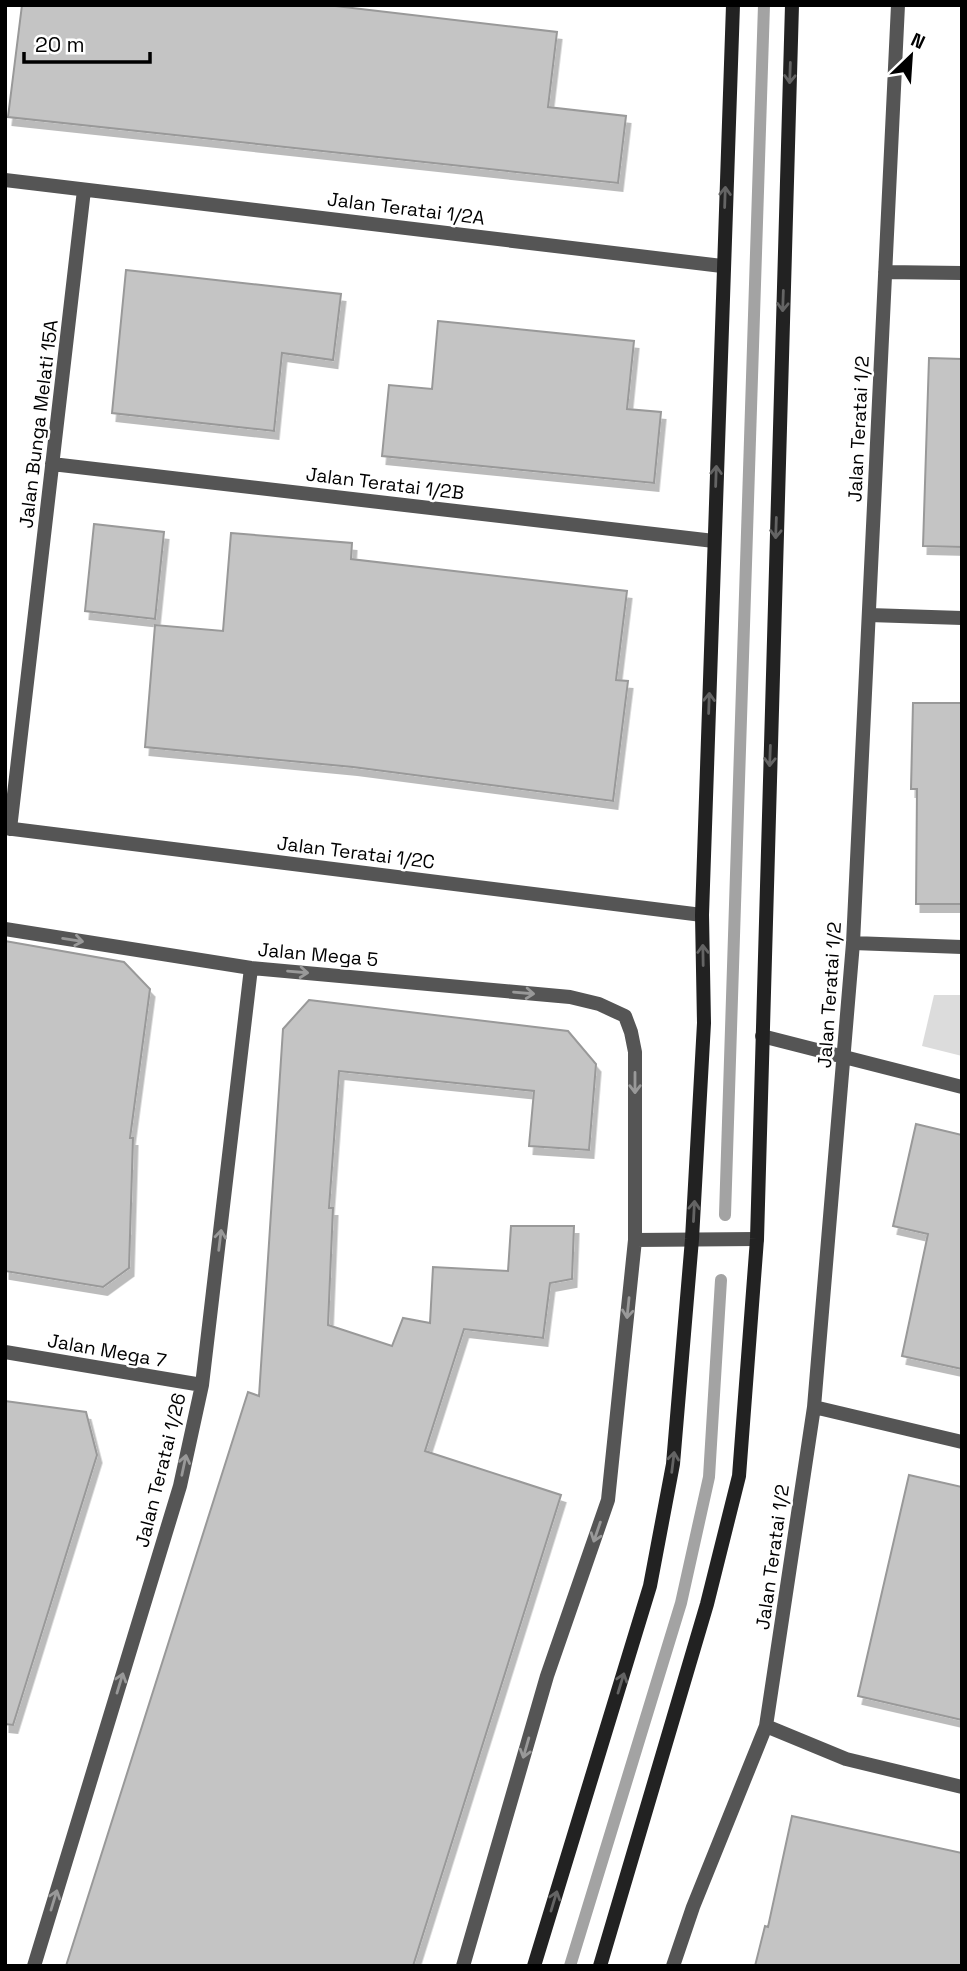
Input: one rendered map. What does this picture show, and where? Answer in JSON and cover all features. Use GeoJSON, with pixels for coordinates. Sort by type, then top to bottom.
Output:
{"type":"FeatureCollection","features":[{"type":"Feature","properties":{"kind":"main road"},"geometry":{"type":"LineString","coordinates":[[534,1966],[650,1586],[673,1464],[692,1239],[704,1023],[702,915],[722,266],[733,5]]}},
{"type":"Feature","properties":{"kind":"main road"},"geometry":{"type":"LineString","coordinates":[[600,1966],[707,1604],[739,1476],[757,1239],[792,5]]}},
{"type":"Feature","properties":{"kind":"street","name":"Jalan Teratai 1/2"},"geometry":{"type":"LineString","coordinates":[[673,1966],[693,1907],[766,1727],[814,1407],[853,943],[898,5]]}},
{"type":"Feature","properties":{"kind":"street","name":"Jalan Teratai 1/2A"},"geometry":{"type":"LineString","coordinates":[[5,180],[722,266]]}},
{"type":"Feature","properties":{"kind":"street","name":"Jalan Bunga Melati 15A"},"geometry":{"type":"LineString","coordinates":[[8,829],[84,190]]}},
{"type":"Feature","properties":{"kind":"street"},"geometry":{"type":"LineString","coordinates":[[885,272],[962,273]]}},
{"type":"Feature","properties":{"kind":"street","name":"Jalan Teratai 1/2B"},"geometry":{"type":"LineString","coordinates":[[52,464],[714,541]]}},
{"type":"Feature","properties":{"kind":"street"},"geometry":{"type":"LineString","coordinates":[[869,615],[962,618]]}},
{"type":"Feature","properties":{"kind":"street","name":"Jalan Teratai 1/2C"},"geometry":{"type":"LineString","coordinates":[[8,829],[702,915]]}},
{"type":"Feature","properties":{"kind":"street","name":"Jalan Mega 5"},"geometry":{"type":"LineString","coordinates":[[5,929],[251,968],[570,997],[599,1004],[625,1016],[635,1052],[635,1240]]}},
{"type":"Feature","properties":{"kind":"street"},"geometry":{"type":"LineString","coordinates":[[853,943],[962,947]]}},
{"type":"Feature","properties":{"kind":"street","name":"Jalan Teratai 1/26"},"geometry":{"type":"LineString","coordinates":[[34,1966],[180,1486],[202,1385],[251,968]]}},
{"type":"Feature","properties":{"kind":"street"},"geometry":{"type":"LineString","coordinates":[[762,1036],[962,1087]]}},
{"type":"Feature","properties":{"kind":"street"},"geometry":{"type":"LineString","coordinates":[[463,1966],[547,1675],[608,1500],[635,1240],[757,1239]]}},
{"type":"Feature","properties":{"kind":"street","name":"Jalan Mega 7"},"geometry":{"type":"LineString","coordinates":[[5,1352],[202,1385]]}},
{"type":"Feature","properties":{"kind":"street"},"geometry":{"type":"LineString","coordinates":[[814,1407],[962,1442]]}},
{"type":"Feature","properties":{"kind":"street"},"geometry":{"type":"LineString","coordinates":[[766,1727],[846,1759],[962,1787]]}},
{"type":"Feature","properties":{"kind":"shaded area"},"geometry":{"type":"Polygon","coordinates":[[[934,995],[962,995],[962,1056],[922,1046],[934,995]]]}},
{"type":"Feature","properties":{"kind":"building"},"geometry":{"type":"Polygon","coordinates":[[[22,5],[327,5],[557,32],[548,107],[626,116],[618,183],[8,117],[22,5]]]}},
{"type":"Feature","properties":{"kind":"building"},"geometry":{"type":"Polygon","coordinates":[[[126,270],[341,294],[333,360],[282,353],[274,431],[112,413],[126,270]]]}},
{"type":"Feature","properties":{"kind":"building"},"geometry":{"type":"Polygon","coordinates":[[[438,321],[634,341],[627,409],[661,412],[654,483],[382,456],[389,385],[432,389],[438,321]]]}},
{"type":"Feature","properties":{"kind":"building"},"geometry":{"type":"Polygon","coordinates":[[[929,358],[962,359],[962,547],[923,546],[929,358]]]}},
{"type":"Feature","properties":{"kind":"building"},"geometry":{"type":"Polygon","coordinates":[[[94,524],[164,532],[155,619],[85,611],[94,524]]]}},
{"type":"Feature","properties":{"kind":"building"},"geometry":{"type":"Polygon","coordinates":[[[231,533],[352,543],[351,559],[627,591],[616,680],[628,681],[613,801],[353,767],[145,747],[155,625],[223,631],[231,533]]]}},
{"type":"Feature","properties":{"kind":"building"},"geometry":{"type":"Polygon","coordinates":[[[913,703],[962,703],[962,904],[916,904],[917,789],[911,789],[913,703]]]}},
{"type":"Feature","properties":{"kind":"building"},"geometry":{"type":"Polygon","coordinates":[[[5,941],[124,962],[150,989],[130,1138],[133,1138],[129,1268],[103,1287],[5,1271],[5,941]]]}},
{"type":"Feature","properties":{"kind":"building"},"geometry":{"type":"Polygon","coordinates":[[[309,1000],[568,1031],[596,1064],[589,1150],[529,1146],[534,1091],[339,1071],[329,1208],[333,1208],[328,1325],[392,1346],[403,1318],[430,1323],[433,1267],[508,1271],[511,1226],[574,1226],[572,1279],[550,1283],[543,1338],[464,1329],[425,1451],[561,1495],[413,1966],[66,1966],[248,1392],[259,1396],[283,1029],[309,1000]]]}},
{"type":"Feature","properties":{"kind":"building"},"geometry":{"type":"Polygon","coordinates":[[[916,1124],[962,1135],[962,1369],[902,1356],[928,1234],[893,1226],[916,1124]]]}},
{"type":"Feature","properties":{"kind":"building"},"geometry":{"type":"Polygon","coordinates":[[[5,1401],[86,1412],[97,1455],[13,1725],[5,1724],[5,1401]]]}},
{"type":"Feature","properties":{"kind":"building"},"geometry":{"type":"Polygon","coordinates":[[[909,1475],[962,1487],[962,1720],[858,1696],[909,1475]]]}},
{"type":"Feature","properties":{"kind":"building"},"geometry":{"type":"Polygon","coordinates":[[[792,1816],[962,1853],[962,1966],[755,1966],[765,1926],[768,1927],[792,1816]]]}},
{"type":"Feature","properties":{"kind":"waterway"},"geometry":{"type":"LineString","coordinates":[[725,1215],[764,5]]}},
{"type":"Feature","properties":{"kind":"waterway"},"geometry":{"type":"LineString","coordinates":[[570,1966],[681,1603],[709,1477],[721,1280]]}}]}
